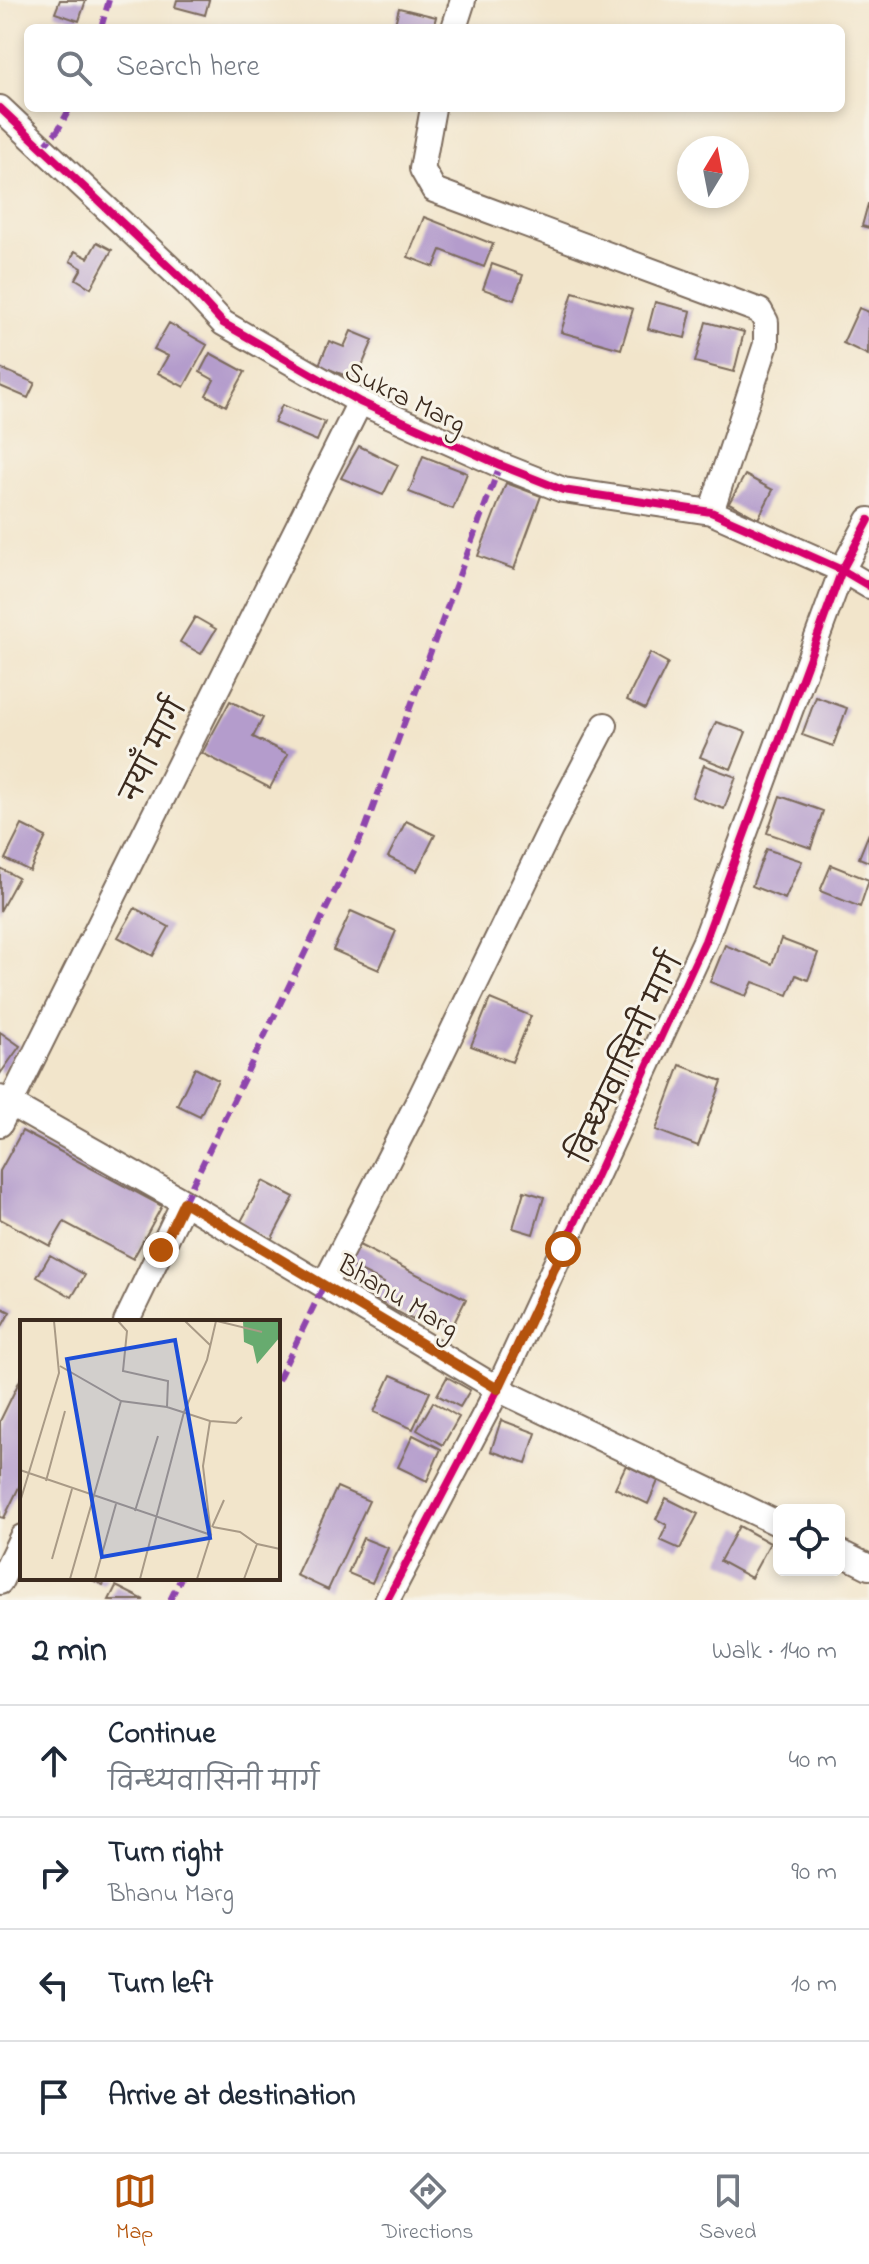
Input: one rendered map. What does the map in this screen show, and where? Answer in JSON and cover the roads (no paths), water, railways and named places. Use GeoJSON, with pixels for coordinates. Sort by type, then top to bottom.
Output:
{"type":"FeatureCollection","features":[{"type":"Feature","properties":{"kind":"street"},"geometry":{"type":"LineString","coordinates":[[455,24],[463,0]]}},
{"type":"Feature","properties":{"kind":"street","name":"Sukra Marg"},"geometry":{"type":"LineString","coordinates":[[0,108],[187,284],[223,323],[360,402],[563,490],[711,512],[842,570],[869,586]]}},
{"type":"Feature","properties":{"kind":"street"},"geometry":{"type":"LineString","coordinates":[[432,112],[422,169],[434,190],[760,311],[766,322],[766,344],[711,512]]}},
{"type":"Feature","properties":{"kind":"street","name":"नयाँ मार्ग"},"geometry":{"type":"LineString","coordinates":[[3,1108],[360,402]]}},
{"type":"Feature","properties":{"kind":"street","name":"विन्ध्यवासिनी मार्ग"},"geometry":{"type":"LineString","coordinates":[[387,1600],[498,1389],[705,941],[842,570],[869,520]]}},
{"type":"Feature","properties":{"kind":"street"},"geometry":{"type":"LineString","coordinates":[[324,1285],[605,725]]}},
{"type":"Feature","properties":{"kind":"street","name":"Bhanu Marg"},"geometry":{"type":"LineString","coordinates":[[3,1108],[184,1202],[498,1389],[773,1521]]}},
{"type":"Feature","properties":{"kind":"street"},"geometry":{"type":"LineString","coordinates":[[127,1320],[184,1202]]}},
{"type":"Feature","properties":{"kind":"street"},"geometry":{"type":"LineString","coordinates":[[0,1582],[20,1541]]}},
{"type":"Feature","properties":{"kind":"street"},"geometry":{"type":"LineString","coordinates":[[845,1555],[869,1567]]}}]}
